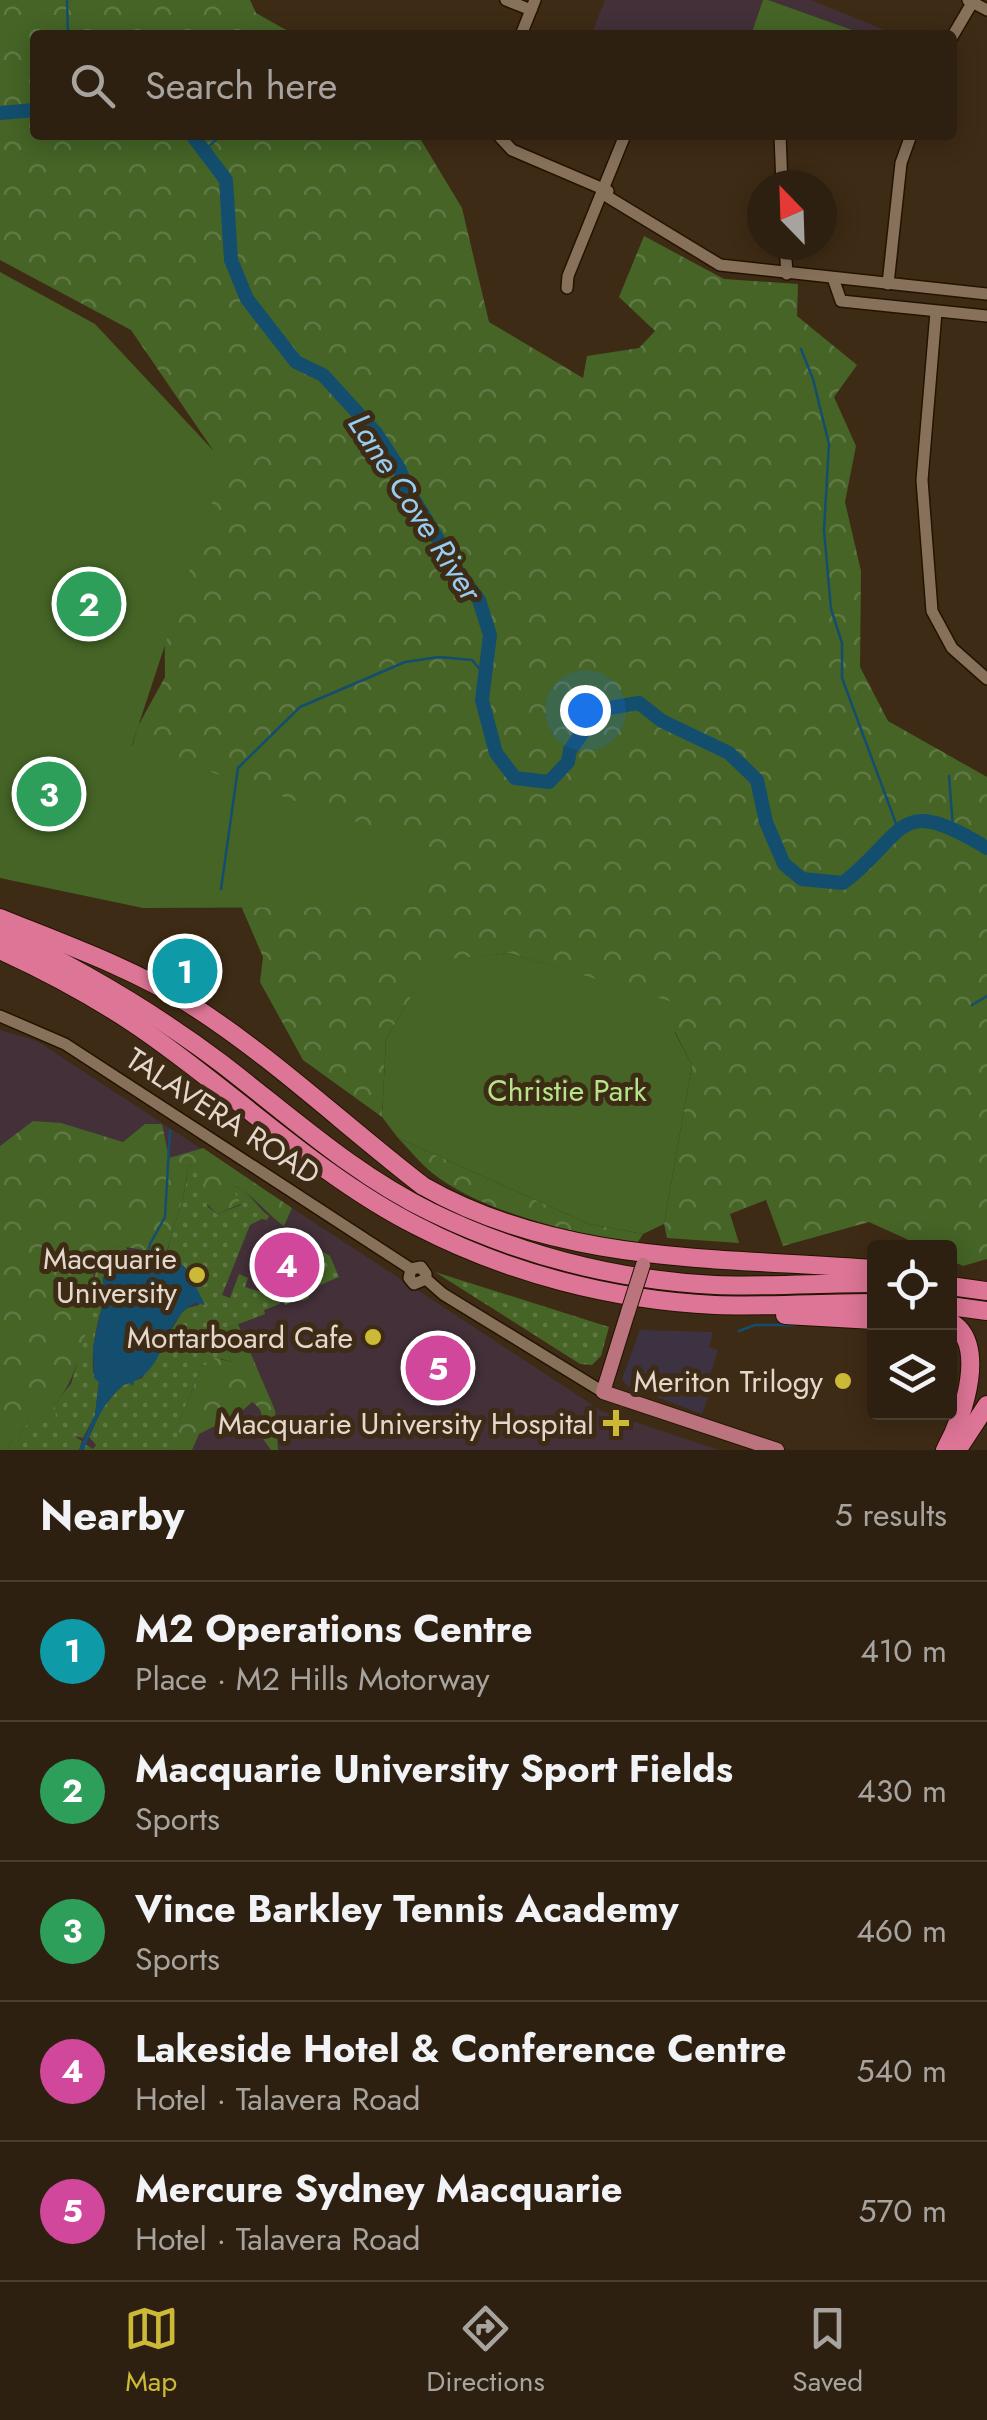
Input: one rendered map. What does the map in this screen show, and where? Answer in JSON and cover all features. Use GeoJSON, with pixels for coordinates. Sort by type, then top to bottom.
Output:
{"type":"FeatureCollection","features":[{"type":"Feature","properties":{"kind":"highway"},"geometry":{"type":"LineString","coordinates":[[0,918],[109,962],[185,1002],[246,1044],[424,1186],[449,1200],[572,1243],[645,1260],[867,1269]]}},
{"type":"Feature","properties":{"kind":"highway"},"geometry":{"type":"LineString","coordinates":[[0,931],[132,1000],[360,1170],[471,1230],[555,1260],[641,1278],[718,1285],[867,1283]]}},
{"type":"Feature","properties":{"kind":"highway"},"geometry":{"type":"LineString","coordinates":[[0,950],[134,1023],[377,1203],[414,1225],[487,1256],[585,1287],[669,1301],[716,1305],[867,1303]]}},
{"type":"Feature","properties":{"kind":"highway"},"geometry":{"type":"LineString","coordinates":[[487,1256],[529,1278],[570,1292],[636,1305],[867,1320]]}},
{"type":"Feature","properties":{"kind":"highway"},"geometry":{"type":"LineString","coordinates":[[957,1277],[987,1282]]}},
{"type":"Feature","properties":{"kind":"highway"},"geometry":{"type":"LineString","coordinates":[[957,1287],[987,1292]]}},
{"type":"Feature","properties":{"kind":"highway"},"geometry":{"type":"LineString","coordinates":[[957,1307],[987,1310]]}},
{"type":"Feature","properties":{"kind":"highway"},"geometry":{"type":"LineString","coordinates":[[945,1450],[978,1388],[986,1362],[976,1336],[957,1324]]}},
{"type":"Feature","properties":{"kind":"highway"},"geometry":{"type":"LineString","coordinates":[[958,1450],[987,1405]]}},
{"type":"Feature","properties":{"kind":"main road"},"geometry":{"type":"LineString","coordinates":[[645,1260],[603,1392],[777,1450]]}},
{"type":"Feature","properties":{"kind":"street"},"geometry":{"type":"LineString","coordinates":[[506,0],[533,5],[523,30]]}},
{"type":"Feature","properties":{"kind":"street"},"geometry":{"type":"LineString","coordinates":[[956,30],[970,1],[987,10]]}},
{"type":"Feature","properties":{"kind":"street"},"geometry":{"type":"LineString","coordinates":[[503,140],[512,150],[604,190],[608,197],[720,265],[987,294]]}},
{"type":"Feature","properties":{"kind":"street"},"geometry":{"type":"LineString","coordinates":[[567,288],[568,276],[623,140]]}},
{"type":"Feature","properties":{"kind":"street"},"geometry":{"type":"LineString","coordinates":[[780,140],[781,170]]}},
{"type":"Feature","properties":{"kind":"street"},"geometry":{"type":"LineString","coordinates":[[888,284],[901,162],[909,140]]}},
{"type":"Feature","properties":{"kind":"street"},"geometry":{"type":"LineString","coordinates":[[786,260],[787,274]]}},
{"type":"Feature","properties":{"kind":"street"},"geometry":{"type":"LineString","coordinates":[[832,278],[841,301],[987,316]]}},
{"type":"Feature","properties":{"kind":"street"},"geometry":{"type":"LineString","coordinates":[[936,312],[922,480],[932,612],[952,648],[987,679]]}},
{"type":"Feature","properties":{"kind":"street","name":"TALAVERA ROAD"},"geometry":{"type":"LineString","coordinates":[[0,1016],[65,1044],[411,1270],[409,1278],[414,1284],[426,1279],[443,1294],[603,1392]]}},
{"type":"Feature","properties":{"kind":"shaded area"},"geometry":{"type":"Polygon","coordinates":[[[605,0],[811,0],[885,30],[593,30],[605,0]]]}},
{"type":"Feature","properties":{"kind":"shaded area","name":"Macquarie University"},"geometry":{"type":"Polygon","coordinates":[[[0,1030],[37,1041],[602,1411],[719,1450],[0,1450],[0,1030]]]}},
{"type":"Feature","properties":{"kind":"shaded area"},"geometry":{"type":"Polygon","coordinates":[[[640,1330],[713,1332],[709,1347],[718,1350],[702,1414],[627,1386],[622,1379],[640,1330]]]}},
{"type":"Feature","properties":{"kind":"green space"},"geometry":{"type":"Polygon","coordinates":[[[0,0],[250,0],[256,13],[286,30],[30,30],[30,140],[421,140],[462,208],[489,322],[583,378],[587,356],[639,348],[655,331],[619,297],[644,236],[724,279],[798,284],[797,316],[857,365],[834,397],[856,446],[845,502],[861,571],[860,667],[888,721],[987,777],[987,1259],[963,1266],[957,1263],[957,1240],[909,1240],[869,1222],[783,1246],[766,1200],[730,1214],[739,1243],[667,1238],[664,1224],[692,1065],[675,1032],[675,1004],[509,953],[432,962],[386,1039],[382,1117],[303,1060],[260,982],[263,957],[226,871],[131,750],[138,726],[165,677],[164,579],[213,450],[131,330],[0,260],[0,0]]]}},
{"type":"Feature","properties":{"kind":"green space"},"geometry":{"type":"Polygon","coordinates":[[[763,0],[768,0],[852,30],[753,30],[763,0]]]}},
{"type":"Feature","properties":{"kind":"green space"},"geometry":{"type":"Polygon","coordinates":[[[0,272],[95,324],[225,463],[132,745],[441,851],[422,907],[143,908],[0,878],[0,272]]]}},
{"type":"Feature","properties":{"kind":"green space","name":"Christie Park"},"geometry":{"type":"Polygon","coordinates":[[[509,953],[676,1003],[675,1033],[692,1065],[664,1224],[643,1234],[589,1224],[398,1138],[382,1117],[386,1039],[432,961],[509,953]]]}},
{"type":"Feature","properties":{"kind":"green space"},"geometry":{"type":"Polygon","coordinates":[[[33,1121],[61,1123],[123,1142],[145,1124],[162,1124],[169,1158],[203,1148],[292,1208],[284,1226],[235,1186],[233,1190],[241,1204],[217,1214],[206,1203],[212,1192],[200,1181],[193,1165],[187,1166],[183,1198],[167,1252],[111,1247],[92,1253],[93,1288],[86,1333],[72,1376],[54,1404],[56,1416],[52,1421],[30,1421],[0,1450],[0,1146],[33,1121]]]}},
{"type":"Feature","properties":{"kind":"green space"},"geometry":{"type":"Polygon","coordinates":[[[398,1138],[589,1224],[643,1234],[636,1245],[501,1210],[452,1186],[427,1168],[398,1138]]]}},
{"type":"Feature","properties":{"kind":"green space"},"geometry":{"type":"Polygon","coordinates":[[[193,1165],[212,1192],[207,1206],[217,1214],[241,1205],[232,1190],[234,1186],[269,1216],[250,1225],[222,1295],[230,1298],[239,1274],[248,1278],[245,1287],[277,1297],[280,1304],[228,1328],[226,1349],[232,1362],[222,1359],[202,1365],[172,1450],[84,1450],[85,1444],[93,1449],[96,1445],[89,1437],[102,1409],[121,1386],[142,1378],[184,1309],[199,1305],[196,1287],[187,1271],[179,1261],[170,1263],[167,1259],[187,1166],[193,1165]]]}},
{"type":"Feature","properties":{"kind":"green space"},"geometry":{"type":"Polygon","coordinates":[[[125,1246],[133,1259],[126,1263],[120,1260],[99,1317],[93,1348],[94,1377],[99,1382],[95,1415],[83,1438],[74,1436],[82,1441],[79,1450],[4,1450],[30,1421],[52,1421],[54,1404],[71,1384],[82,1346],[96,1271],[92,1253],[103,1247],[125,1246]]]}},
{"type":"Feature","properties":{"kind":"green space"},"geometry":{"type":"Polygon","coordinates":[[[316,1248],[330,1256],[339,1277],[306,1291],[309,1298],[285,1305],[285,1285],[291,1282],[302,1255],[316,1248]]]}},
{"type":"Feature","properties":{"kind":"green space"},"geometry":{"type":"Polygon","coordinates":[[[435,1272],[609,1327],[601,1356],[592,1365],[580,1364],[435,1272]]]}},
{"type":"Feature","properties":{"kind":"green space"},"geometry":{"type":"Polygon","coordinates":[[[238,1324],[275,1410],[278,1450],[271,1450],[261,1436],[261,1413],[252,1402],[239,1414],[199,1434],[192,1450],[172,1450],[202,1365],[215,1358],[232,1362],[226,1349],[228,1328],[238,1324]]]}},
{"type":"Feature","properties":{"kind":"water"},"geometry":{"type":"Polygon","coordinates":[[[133,1259],[149,1267],[167,1259],[170,1263],[179,1261],[205,1305],[196,1303],[177,1319],[153,1365],[133,1386],[128,1382],[113,1395],[84,1450],[79,1450],[95,1415],[99,1382],[94,1378],[93,1347],[105,1292],[102,1278],[115,1262],[133,1259]]]}},
{"type":"Feature","properties":{"kind":"waterway"},"geometry":{"type":"LineString","coordinates":[[67,0],[68,30]]}},
{"type":"Feature","properties":{"kind":"waterway","name":"Lane Cove River"},"geometry":{"type":"LineString","coordinates":[[0,113],[30,110]]}},
{"type":"Feature","properties":{"kind":"waterway","name":"Lane Cove River"},"geometry":{"type":"LineString","coordinates":[[196,140],[226,180],[231,260],[247,299],[296,362],[323,375],[376,433],[457,571],[479,600],[490,635],[482,700],[496,753],[515,778],[549,782],[568,762],[570,750],[589,724],[608,708],[639,703],[662,721],[729,753],[757,780],[766,822],[784,864],[802,879],[843,883],[893,835],[918,821],[957,831],[987,848]]}},
{"type":"Feature","properties":{"kind":"waterway"},"geometry":{"type":"LineString","coordinates":[[202,152],[216,140]]}},
{"type":"Feature","properties":{"kind":"waterway"},"geometry":{"type":"LineString","coordinates":[[801,349],[813,379],[829,444],[824,530],[831,609],[842,643],[842,678],[898,829]]}},
{"type":"Feature","properties":{"kind":"waterway"},"geometry":{"type":"LineString","coordinates":[[221,889],[238,768],[300,707],[405,662],[439,657],[472,660],[485,675]]}},
{"type":"Feature","properties":{"kind":"waterway"},"geometry":{"type":"LineString","coordinates":[[949,776],[953,828]]}},
{"type":"Feature","properties":{"kind":"waterway"},"geometry":{"type":"LineString","coordinates":[[972,1005],[987,996]]}},
{"type":"Feature","properties":{"kind":"waterway"},"geometry":{"type":"LineString","coordinates":[[145,1266],[150,1244],[165,1217],[170,1130]]}},
{"type":"Feature","properties":{"kind":"waterway"},"geometry":{"type":"LineString","coordinates":[[739,1331],[755,1325],[795,1325]]}},
{"type":"Feature","properties":{"kind":"place","name":"Macquarie University Sport Fields"},"geometry":{"type":"Point","coordinates":[89,604]}},
{"type":"Feature","properties":{"kind":"place","name":"Vince Barkley Tennis Academy"},"geometry":{"type":"Point","coordinates":[49,794]}},
{"type":"Feature","properties":{"kind":"place","name":"M2 Operations Centre"},"geometry":{"type":"Point","coordinates":[185,971]}},
{"type":"Feature","properties":{"kind":"place","name":"Lakeside Hotel & Conference Centre"},"geometry":{"type":"Point","coordinates":[287,1265]}},
{"type":"Feature","properties":{"kind":"place","name":"Macquarie University"},"geometry":{"type":"Point","coordinates":[197,1275]}},
{"type":"Feature","properties":{"kind":"place","name":"Mortarboard Cafe"},"geometry":{"type":"Point","coordinates":[373,1337]}},
{"type":"Feature","properties":{"kind":"place","name":"Mercure Sydney Macquarie"},"geometry":{"type":"Point","coordinates":[438,1368]}},
{"type":"Feature","properties":{"kind":"place","name":"Meriton Trilogy"},"geometry":{"type":"Point","coordinates":[843,1381]}},
{"type":"Feature","properties":{"kind":"place","name":"Macquarie University Hospital"},"geometry":{"type":"Point","coordinates":[616,1423]}}]}
